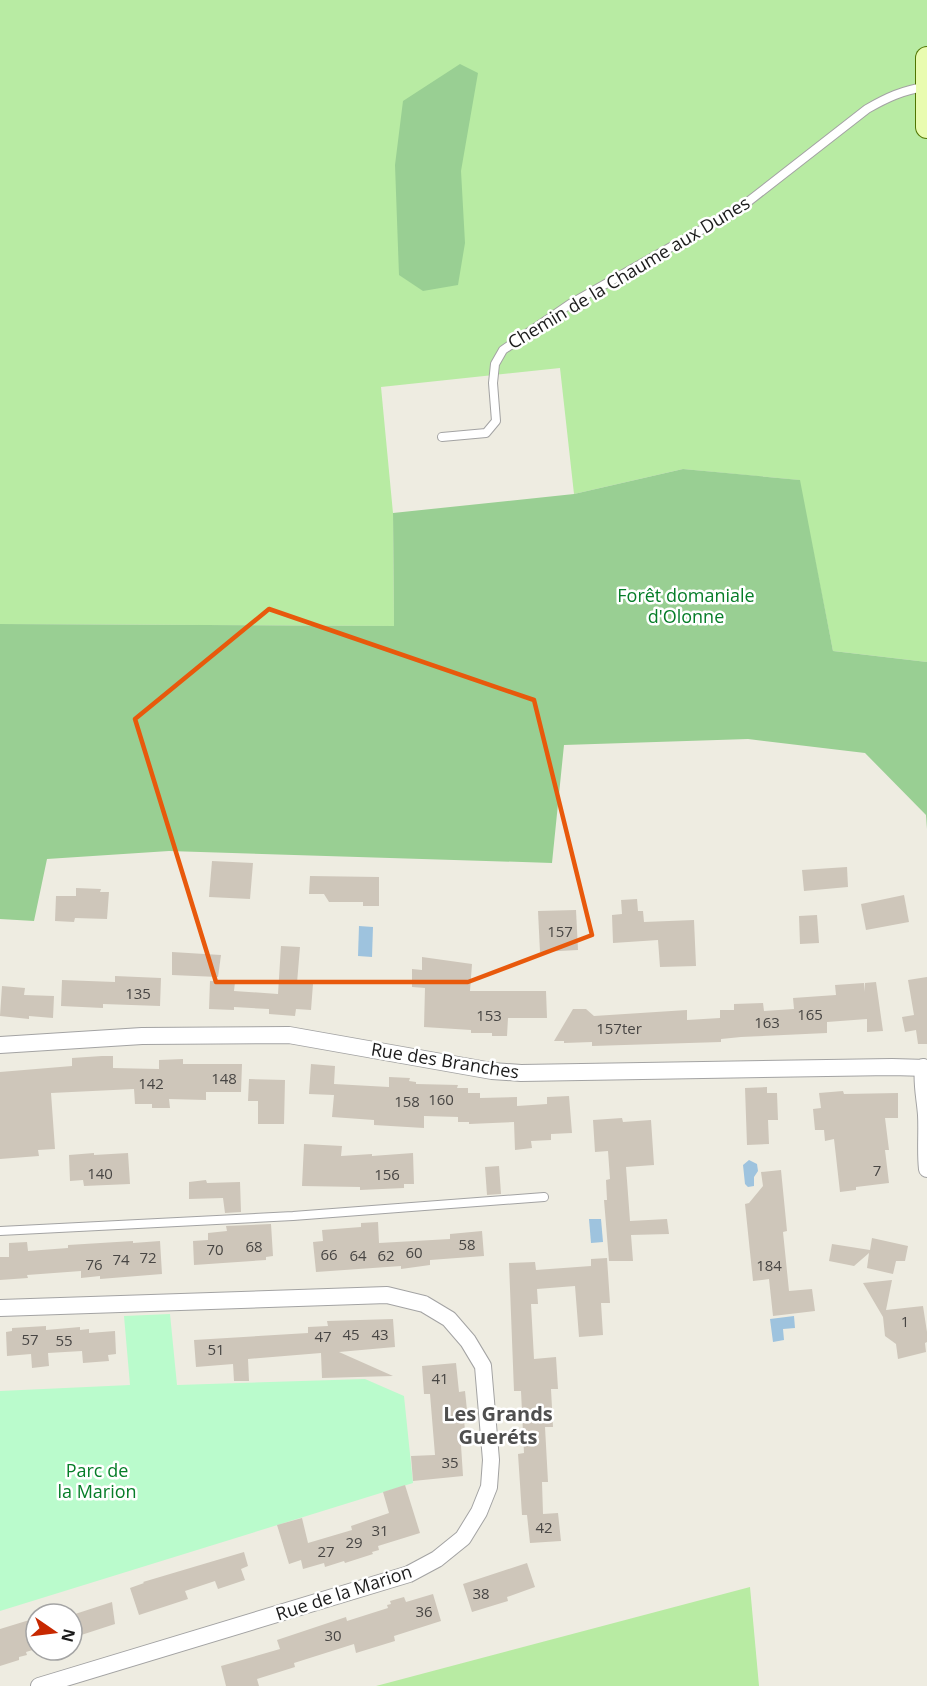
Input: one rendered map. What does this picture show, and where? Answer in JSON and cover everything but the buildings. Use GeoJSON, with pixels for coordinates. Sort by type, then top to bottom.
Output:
{"type":"FeatureCollection","features":[{"type":"Feature","properties":{"kind":"street"},"geometry":{"type":"LineString","coordinates":[[927,58],[927,128]]}},
{"type":"Feature","properties":{"kind":"street","name":"Rue des Branches"},"geometry":{"type":"LineString","coordinates":[[0,1045],[142,1036],[289,1035],[492,1071],[521,1073],[925,1067]]}},
{"type":"Feature","properties":{"kind":"street"},"geometry":{"type":"LineString","coordinates":[[925,1067],[922,1080],[926,1116],[924,1142],[927,1169]]}},
{"type":"Feature","properties":{"kind":"street","name":"Rue de la Marion"},"geometry":{"type":"LineString","coordinates":[[0,1308],[387,1295],[424,1304],[449,1319],[468,1341],[483,1366],[491,1460],[489,1487],[479,1512],[463,1538],[437,1559],[409,1574],[39,1686]]}},
{"type":"Feature","properties":{"kind":"lane","name":"Chemin de la Chaume aux Dunes"},"geometry":{"type":"LineString","coordinates":[[442,437],[486,433],[496,421],[493,384],[495,364],[503,350],[570,304],[740,208],[867,109],[907,90],[926,87]]}},
{"type":"Feature","properties":{"kind":"lane"},"geometry":{"type":"LineString","coordinates":[[0,1232],[293,1216],[544,1197]]}},
{"type":"Feature","properties":{"kind":"highlighted area"},"geometry":{"type":"Polygon","coordinates":[[[269,609],[534,700],[592,935],[468,982],[216,982],[135,719],[269,609]]]}},
{"type":"Feature","properties":{"kind":"green space"},"geometry":{"type":"Polygon","coordinates":[[[0,0],[927,0],[927,662],[833,651],[799,480],[683,469],[574,494],[560,368],[381,387],[393,513],[394,626],[0,624],[0,0]]]}},
{"type":"Feature","properties":{"kind":"green space"},"geometry":{"type":"Polygon","coordinates":[[[460,64],[478,73],[461,171],[465,243],[458,285],[423,291],[399,275],[395,165],[403,101],[460,64]]]}},
{"type":"Feature","properties":{"kind":"green space","name":"Forêt domaniale d'Olonne"},"geometry":{"type":"Polygon","coordinates":[[[683,469],[800,480],[833,651],[927,662],[927,829],[926,815],[865,753],[748,739],[564,745],[552,863],[169,851],[47,859],[34,921],[0,919],[0,624],[394,626],[393,513],[574,494],[683,469]]]}},
{"type":"Feature","properties":{"kind":"green space","name":"Parc de la Marion"},"geometry":{"type":"Polygon","coordinates":[[[170,1314],[177,1385],[365,1379],[404,1396],[413,1483],[0,1611],[0,1391],[130,1385],[124,1316],[170,1314]]]}},
{"type":"Feature","properties":{"kind":"green space"},"geometry":{"type":"Polygon","coordinates":[[[750,1587],[759,1686],[376,1686],[750,1587]]]}},
{"type":"Feature","properties":{"kind":"water"},"geometry":{"type":"Polygon","coordinates":[[[359,926],[373,927],[372,957],[358,956],[359,926]]]}},
{"type":"Feature","properties":{"kind":"water"},"geometry":{"type":"Polygon","coordinates":[[[749,1160],[757,1164],[758,1171],[754,1177],[754,1186],[748,1187],[745,1184],[743,1165],[749,1160]]]}},
{"type":"Feature","properties":{"kind":"water"},"geometry":{"type":"Polygon","coordinates":[[[589,1219],[601,1219],[603,1242],[591,1243],[589,1219]]]}},
{"type":"Feature","properties":{"kind":"water"},"geometry":{"type":"Polygon","coordinates":[[[794,1316],[795,1328],[783,1329],[784,1340],[773,1342],[770,1319],[794,1316]]]}},
{"type":"Feature","properties":{"kind":"district","name":"Les Grands Gueréts"},"geometry":{"type":"Point","coordinates":[498,1426]}}]}
